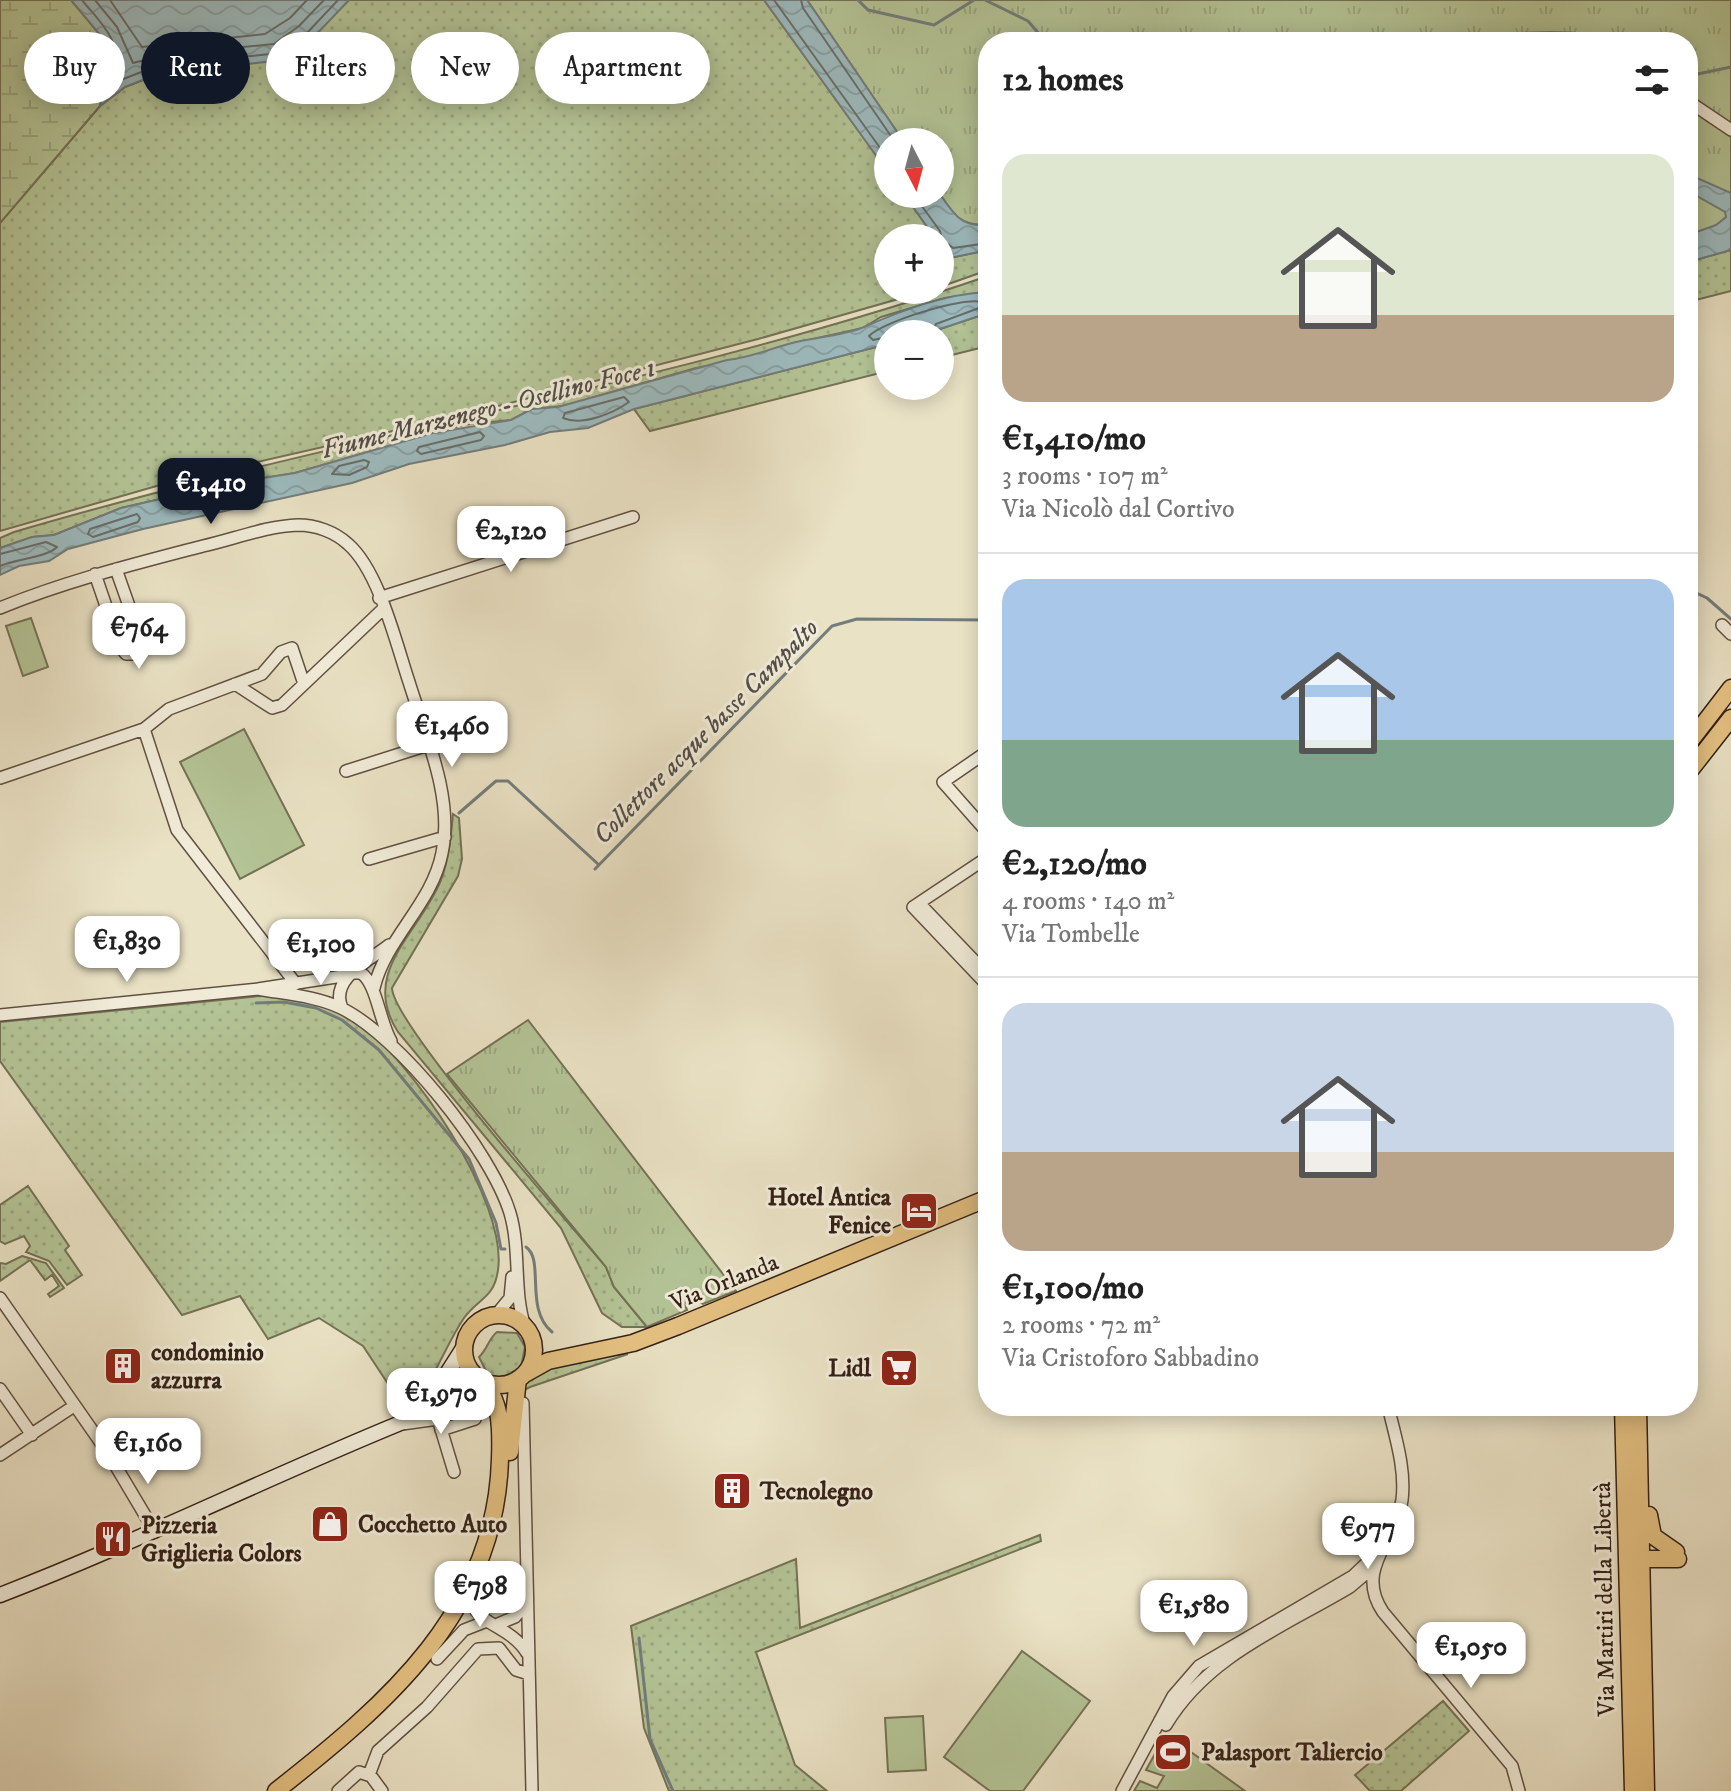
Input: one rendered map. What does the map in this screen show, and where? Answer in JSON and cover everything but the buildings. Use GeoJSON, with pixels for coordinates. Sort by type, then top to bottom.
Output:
{"type":"FeatureCollection","features":[{"type":"Feature","properties":{"kind":"main road"},"geometry":{"type":"LineString","coordinates":[[1698,731],[1731,688]]}},
{"type":"Feature","properties":{"kind":"main road"},"geometry":{"type":"LineString","coordinates":[[1698,752],[1731,702]]}},
{"type":"Feature","properties":{"kind":"main road"},"geometry":{"type":"LineString","coordinates":[[1698,754],[1731,718]]}},
{"type":"Feature","properties":{"kind":"main road","name":"Via Orlanda"},"geometry":{"type":"LineString","coordinates":[[520,1377],[548,1361],[633,1343],[704,1316],[978,1202]]}},
{"type":"Feature","properties":{"kind":"main road"},"geometry":{"type":"LineString","coordinates":[[310,1765],[343,1746],[372,1723],[437,1659],[472,1602],[485,1575],[504,1513],[520,1377],[533,1358],[529,1334],[515,1319],[496,1315],[478,1323],[435,1392],[403,1422]]}},
{"type":"Feature","properties":{"kind":"main road","name":"Via Orlanda"},"geometry":{"type":"LineString","coordinates":[[529,1334],[555,1349],[608,1349]]}},
{"type":"Feature","properties":{"kind":"main road"},"geometry":{"type":"LineString","coordinates":[[276,1791],[310,1765],[407,1677],[440,1635],[465,1595],[481,1560],[498,1490],[501,1446],[497,1407],[467,1364],[465,1345]]}},
{"type":"Feature","properties":{"kind":"main road"},"geometry":{"type":"LineString","coordinates":[[0,1595],[155,1532],[328,1451],[403,1422],[454,1383],[480,1379],[499,1385],[520,1377]]}},
{"type":"Feature","properties":{"kind":"main road"},"geometry":{"type":"LineString","coordinates":[[1631,1416],[1633,1545],[1640,1556]]}},
{"type":"Feature","properties":{"kind":"main road","name":"Via Martiri della Libertà"},"geometry":{"type":"LineString","coordinates":[[1631,1416],[1633,1791]]}},
{"type":"Feature","properties":{"kind":"main road"},"geometry":{"type":"LineString","coordinates":[[1633,1416],[1647,1462],[1651,1530],[1661,1544],[1677,1556]]}},
{"type":"Feature","properties":{"kind":"main road"},"geometry":{"type":"LineString","coordinates":[[1640,1556],[1677,1556]]}},
{"type":"Feature","properties":{"kind":"main road"},"geometry":{"type":"LineString","coordinates":[[1630,1672],[1635,1661],[1634,1569],[1640,1556]]}},
{"type":"Feature","properties":{"kind":"main road","name":"Via Martiri della Libertà"},"geometry":{"type":"LineString","coordinates":[[1640,1556],[1646,1791]]}},
{"type":"Feature","properties":{"kind":"main road"},"geometry":{"type":"LineString","coordinates":[[1645,1689],[1652,1661],[1652,1579],[1659,1567],[1677,1556]]}},
{"type":"Feature","properties":{"kind":"street"},"geometry":{"type":"LineString","coordinates":[[1698,108],[1731,130]]}},
{"type":"Feature","properties":{"kind":"street"},"geometry":{"type":"LineString","coordinates":[[235,684],[272,708],[282,705],[381,604],[633,517]]}},
{"type":"Feature","properties":{"kind":"street"},"geometry":{"type":"LineString","coordinates":[[0,608],[95,574],[279,527],[309,526],[334,534],[360,557],[381,604],[428,745],[443,802],[445,837],[434,879],[400,933],[374,988],[376,1007],[395,1049]]}},
{"type":"Feature","properties":{"kind":"street"},"geometry":{"type":"LineString","coordinates":[[95,574],[120,647],[126,654],[134,654],[140,649],[141,640],[116,569]]}},
{"type":"Feature","properties":{"kind":"street"},"geometry":{"type":"LineString","coordinates":[[0,778],[144,729],[169,709],[262,674],[281,652],[292,648],[304,684]]}},
{"type":"Feature","properties":{"kind":"street"},"geometry":{"type":"LineString","coordinates":[[144,729],[177,830],[296,984]]}},
{"type":"Feature","properties":{"kind":"street"},"geometry":{"type":"LineString","coordinates":[[346,771],[428,745]]}},
{"type":"Feature","properties":{"kind":"street"},"geometry":{"type":"LineString","coordinates":[[978,758],[943,782],[978,822]]}},
{"type":"Feature","properties":{"kind":"street"},"geometry":{"type":"LineString","coordinates":[[369,859],[445,837]]}},
{"type":"Feature","properties":{"kind":"street"},"geometry":{"type":"LineString","coordinates":[[978,864],[913,907],[978,975]]}},
{"type":"Feature","properties":{"kind":"street"},"geometry":{"type":"LineString","coordinates":[[919,903],[978,965]]}},
{"type":"Feature","properties":{"kind":"street"},"geometry":{"type":"LineString","coordinates":[[342,1008],[338,991],[351,974],[400,933]]}},
{"type":"Feature","properties":{"kind":"street"},"geometry":{"type":"LineString","coordinates":[[0,1015],[258,989],[351,974],[363,975],[374,988]]}},
{"type":"Feature","properties":{"kind":"street"},"geometry":{"type":"LineString","coordinates":[[258,989],[309,997],[342,1008],[356,1018],[395,1049],[484,1155],[506,1201],[516,1244],[520,1306],[529,1334]]}},
{"type":"Feature","properties":{"kind":"street"},"geometry":{"type":"LineString","coordinates":[[356,1018],[367,1017],[376,1007]]}},
{"type":"Feature","properties":{"kind":"street"},"geometry":{"type":"LineString","coordinates":[[496,1315],[510,1298],[516,1244]]}},
{"type":"Feature","properties":{"kind":"street"},"geometry":{"type":"LineString","coordinates":[[0,1298],[108,1453],[155,1532]]}},
{"type":"Feature","properties":{"kind":"street"},"geometry":{"type":"LineString","coordinates":[[0,1389],[32,1435]]}},
{"type":"Feature","properties":{"kind":"street"},"geometry":{"type":"LineString","coordinates":[[436,1398],[454,1472]]}},
{"type":"Feature","properties":{"kind":"street"},"geometry":{"type":"LineString","coordinates":[[523,1403],[532,1791]]}},
{"type":"Feature","properties":{"kind":"street"},"geometry":{"type":"LineString","coordinates":[[0,1455],[74,1406]]}},
{"type":"Feature","properties":{"kind":"street"},"geometry":{"type":"LineString","coordinates":[[1160,1720],[1166,1725],[1181,1699],[1210,1670],[1356,1583],[1377,1557],[1398,1515],[1402,1493],[1390,1416]]}},
{"type":"Feature","properties":{"kind":"street"},"geometry":{"type":"LineString","coordinates":[[403,1422],[440,1424],[475,1419]]}},
{"type":"Feature","properties":{"kind":"street"},"geometry":{"type":"LineString","coordinates":[[108,1453],[136,1434]]}},
{"type":"Feature","properties":{"kind":"street"},"geometry":{"type":"LineString","coordinates":[[498,1490],[493,1532],[472,1602],[477,1614],[517,1638],[529,1656]]}},
{"type":"Feature","properties":{"kind":"street"},"geometry":{"type":"LineString","coordinates":[[1122,1791],[1173,1696],[1199,1666],[1343,1581],[1377,1557]]}},
{"type":"Feature","properties":{"kind":"street"},"geometry":{"type":"LineString","coordinates":[[1377,1557],[1372,1586],[1378,1605]]}},
{"type":"Feature","properties":{"kind":"street"},"geometry":{"type":"LineString","coordinates":[[437,1659],[464,1630],[496,1625],[515,1617],[526,1604],[490,1591],[485,1575]]}},
{"type":"Feature","properties":{"kind":"street"},"geometry":{"type":"LineString","coordinates":[[501,1597],[518,1591],[526,1580]]}},
{"type":"Feature","properties":{"kind":"street"},"geometry":{"type":"LineString","coordinates":[[1343,1581],[1356,1583],[1378,1605],[1512,1766],[1519,1791]]}},
{"type":"Feature","properties":{"kind":"street"},"geometry":{"type":"LineString","coordinates":[[496,1625],[528,1631]]}},
{"type":"Feature","properties":{"kind":"street"},"geometry":{"type":"LineString","coordinates":[[369,1775],[378,1751],[427,1707],[478,1649],[499,1648],[516,1670],[529,1674]]}},
{"type":"Feature","properties":{"kind":"street"},"geometry":{"type":"LineString","coordinates":[[338,1791],[357,1772],[369,1775],[382,1791]]}},
{"type":"Feature","properties":{"kind":"green space"},"geometry":{"type":"Polygon","coordinates":[[[0,0],[71,0],[98,32],[24,32],[24,104],[100,106],[0,223],[0,0]]]}},
{"type":"Feature","properties":{"kind":"green space"},"geometry":{"type":"Polygon","coordinates":[[[349,0],[764,0],[874,153],[874,208],[914,208],[925,224],[874,224],[874,304],[881,304],[467,414],[174,481],[0,531],[0,223],[100,106],[125,104],[125,87],[141,81],[141,104],[250,104],[250,51],[266,45],[266,104],[395,104],[395,32],[302,32],[326,23],[349,0]]]}},
{"type":"Feature","properties":{"kind":"green space"},"geometry":{"type":"Polygon","coordinates":[[[807,0],[1731,0],[1731,228],[1698,235],[1698,32],[978,32],[978,225],[948,208],[954,208],[954,128],[894,128],[807,0]]]}},
{"type":"Feature","properties":{"kind":"green space"},"geometry":{"type":"Polygon","coordinates":[[[1731,250],[1731,291],[1698,299],[1698,259],[1731,250]]]}},
{"type":"Feature","properties":{"kind":"green space"},"geometry":{"type":"Polygon","coordinates":[[[978,252],[978,274],[954,282],[954,257],[978,252]]]}},
{"type":"Feature","properties":{"kind":"green space"},"geometry":{"type":"Polygon","coordinates":[[[978,279],[978,293],[954,297],[954,287],[978,279]]]}},
{"type":"Feature","properties":{"kind":"green space"},"geometry":{"type":"Polygon","coordinates":[[[900,304],[925,304],[881,317],[863,328],[790,344],[743,360],[696,368],[563,406],[532,409],[511,420],[463,425],[295,473],[231,483],[121,508],[54,535],[32,537],[0,548],[0,538],[14,532],[135,498],[747,349],[900,304]]]}},
{"type":"Feature","properties":{"kind":"green space"},"geometry":{"type":"Polygon","coordinates":[[[978,316],[978,348],[954,354],[954,324],[978,316]]]}},
{"type":"Feature","properties":{"kind":"green space"},"geometry":{"type":"Polygon","coordinates":[[[874,348],[874,375],[650,431],[634,409],[874,348]]]}},
{"type":"Feature","properties":{"kind":"green space"},"geometry":{"type":"Polygon","coordinates":[[[31,618],[48,667],[23,676],[6,626],[31,618]]]}},
{"type":"Feature","properties":{"kind":"green space"},"geometry":{"type":"Polygon","coordinates":[[[244,729],[304,845],[240,879],[180,762],[244,729]]]}},
{"type":"Feature","properties":{"kind":"green space"},"geometry":{"type":"Polygon","coordinates":[[[453,814],[459,818],[462,859],[458,876],[392,988],[400,1009],[451,1081],[606,1267],[614,1287],[647,1327],[622,1327],[602,1313],[561,1228],[398,1032],[388,1010],[385,991],[389,972],[441,880],[448,856],[453,814]]]}},
{"type":"Feature","properties":{"kind":"green space"},"geometry":{"type":"Polygon","coordinates":[[[270,995],[304,1000],[336,1011],[379,1040],[428,1099],[452,1134],[488,1208],[497,1241],[496,1280],[489,1293],[464,1318],[431,1378],[406,1411],[363,1346],[319,1318],[268,1339],[240,1296],[182,1315],[0,1061],[0,1022],[270,995]]]}},
{"type":"Feature","properties":{"kind":"green space"},"geometry":{"type":"Polygon","coordinates":[[[528,1020],[736,1291],[703,1304],[690,1296],[685,1304],[687,1310],[647,1327],[614,1287],[606,1267],[447,1074],[528,1020]]]}},
{"type":"Feature","properties":{"kind":"green space"},"geometry":{"type":"Polygon","coordinates":[[[28,1186],[69,1246],[65,1250],[82,1275],[67,1285],[49,1261],[26,1252],[30,1246],[24,1236],[5,1244],[0,1241],[0,1205],[28,1186]]]}},
{"type":"Feature","properties":{"kind":"green space"},"geometry":{"type":"Polygon","coordinates":[[[22,1256],[46,1263],[64,1288],[50,1297],[48,1294],[59,1286],[52,1275],[45,1280],[30,1260],[0,1281],[0,1263],[6,1264],[22,1256]]]}},
{"type":"Feature","properties":{"kind":"green space"},"geometry":{"type":"Polygon","coordinates":[[[497,1332],[517,1333],[525,1347],[521,1367],[502,1378],[489,1377],[479,1357],[497,1332]]]}},
{"type":"Feature","properties":{"kind":"green space"},"geometry":{"type":"Polygon","coordinates":[[[628,1354],[519,1393],[528,1381],[553,1365],[583,1358],[628,1354]]]}},
{"type":"Feature","properties":{"kind":"green space"},"geometry":{"type":"Polygon","coordinates":[[[474,1386],[482,1390],[491,1402],[442,1417],[439,1404],[446,1395],[474,1386]]]}},
{"type":"Feature","properties":{"kind":"green space"},"geometry":{"type":"Polygon","coordinates":[[[1040,1535],[1041,1541],[756,1652],[795,1765],[827,1791],[669,1791],[644,1728],[631,1626],[796,1559],[800,1628],[1040,1535]]]}},
{"type":"Feature","properties":{"kind":"green space"},"geometry":{"type":"Polygon","coordinates":[[[1022,1651],[1090,1701],[1023,1791],[990,1791],[944,1757],[1022,1651]]]}},
{"type":"Feature","properties":{"kind":"green space"},"geometry":{"type":"Polygon","coordinates":[[[1443,1701],[1469,1731],[1401,1791],[1370,1791],[1355,1775],[1443,1701]]]}},
{"type":"Feature","properties":{"kind":"green space"},"geometry":{"type":"Polygon","coordinates":[[[923,1716],[926,1770],[888,1772],[885,1718],[923,1716]]]}},
{"type":"Feature","properties":{"kind":"green space","name":"Palasport Taliercio"},"geometry":{"type":"Polygon","coordinates":[[[1166,1734],[1245,1791],[1134,1791],[1140,1781],[1157,1788],[1164,1776],[1146,1770],[1166,1734]]]}},
{"type":"Feature","properties":{"kind":"water"},"geometry":{"type":"Polygon","coordinates":[[[71,0],[349,0],[319,32],[266,32],[266,62],[250,64],[250,32],[141,32],[141,81],[125,87],[125,32],[98,32],[71,0]]]}},
{"type":"Feature","properties":{"kind":"water"},"geometry":{"type":"Polygon","coordinates":[[[764,0],[807,0],[894,128],[874,128],[874,153],[764,0]]]}},
{"type":"Feature","properties":{"kind":"water"},"geometry":{"type":"Polygon","coordinates":[[[1698,178],[1731,193],[1731,250],[1698,259],[1698,231],[1716,225],[1726,217],[1725,212],[1698,197],[1698,178]]]}},
{"type":"Feature","properties":{"kind":"water"},"geometry":{"type":"Polygon","coordinates":[[[914,208],[950,208],[965,222],[978,225],[978,252],[954,257],[954,224],[925,224],[914,208]]]}},
{"type":"Feature","properties":{"kind":"water"},"geometry":{"type":"Polygon","coordinates":[[[978,293],[978,316],[954,324],[954,320],[882,320],[924,304],[954,304],[954,296],[978,293]]]}},
{"type":"Feature","properties":{"kind":"water"},"geometry":{"type":"Polygon","coordinates":[[[874,323],[874,348],[634,409],[588,428],[550,432],[505,445],[409,464],[352,483],[143,529],[68,549],[49,561],[19,566],[0,575],[0,548],[32,537],[54,535],[121,508],[231,483],[295,473],[433,433],[511,420],[532,409],[558,407],[792,343],[857,330],[874,323]]]}},
{"type":"Feature","properties":{"kind":"waterway"},"geometry":{"type":"LineString","coordinates":[[858,0],[868,10],[934,25],[974,0]]}},
{"type":"Feature","properties":{"kind":"waterway"},"geometry":{"type":"LineString","coordinates":[[985,0],[1028,21],[1037,32]]}},
{"type":"Feature","properties":{"kind":"waterway"},"geometry":{"type":"LineString","coordinates":[[1698,74],[1731,67]]}},
{"type":"Feature","properties":{"kind":"waterway","name":"Collettore acque basse Campalto"},"geometry":{"type":"LineString","coordinates":[[1698,594],[1731,619]]}},
{"type":"Feature","properties":{"kind":"waterway","name":"Collettore acque basse Campalto"},"geometry":{"type":"LineString","coordinates":[[595,869],[832,626],[857,619],[978,620]]}},
{"type":"Feature","properties":{"kind":"waterway"},"geometry":{"type":"LineString","coordinates":[[459,813],[496,781],[508,781],[599,865]]}},
{"type":"Feature","properties":{"kind":"waterway"},"geometry":{"type":"LineString","coordinates":[[256,1003],[284,1002],[316,1008],[342,1020],[379,1050],[469,1159],[496,1223],[501,1249],[505,1249]]}},
{"type":"Feature","properties":{"kind":"waterway"},"geometry":{"type":"LineString","coordinates":[[526,1247],[534,1263],[539,1311],[552,1332]]}},
{"type":"Feature","properties":{"kind":"waterway"},"geometry":{"type":"LineString","coordinates":[[639,1638],[650,1739],[673,1791]]}},
{"type":"Feature","properties":{"kind":"place","name":"Hotel Antica Fenice"},"geometry":{"type":"Point","coordinates":[919,1211]}},
{"type":"Feature","properties":{"kind":"place","name":"condominio azzurra"},"geometry":{"type":"Point","coordinates":[123,1366]}},
{"type":"Feature","properties":{"kind":"place","name":"Lidl"},"geometry":{"type":"Point","coordinates":[899,1368]}},
{"type":"Feature","properties":{"kind":"place","name":"Tecnolegno"},"geometry":{"type":"Point","coordinates":[732,1491]}},
{"type":"Feature","properties":{"kind":"place","name":"Cocchetto Auto"},"geometry":{"type":"Point","coordinates":[330,1524]}},
{"type":"Feature","properties":{"kind":"place","name":"Pizzeria Griglieria Colors"},"geometry":{"type":"Point","coordinates":[113,1539]}},
{"type":"Feature","properties":{"kind":"place","name":"Palasport Taliercio"},"geometry":{"type":"Point","coordinates":[1173,1752]}},
{"type":"Feature","properties":{"kind":"water label","name":"Fiume Marzenego - Osellino Foce 1"},"geometry":{"type":"Point","coordinates":[488,408]}}]}
